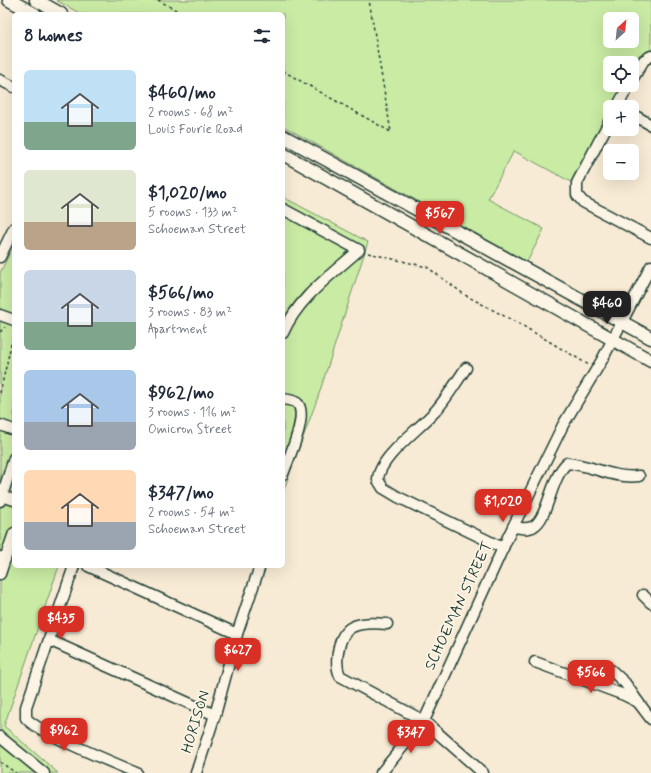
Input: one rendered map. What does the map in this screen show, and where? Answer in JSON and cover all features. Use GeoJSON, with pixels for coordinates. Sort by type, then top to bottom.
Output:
{"type":"FeatureCollection","features":[{"type":"Feature","properties":{"kind":"main road"},"geometry":{"type":"LineString","coordinates":[[9,0],[31,12]]}},
{"type":"Feature","properties":{"kind":"main road"},"geometry":{"type":"LineString","coordinates":[[36,0],[57,12]]}},
{"type":"Feature","properties":{"kind":"main road"},"geometry":{"type":"LineString","coordinates":[[285,137],[651,338]]}},
{"type":"Feature","properties":{"kind":"main road"},"geometry":{"type":"LineString","coordinates":[[285,155],[651,361]]}},
{"type":"Feature","properties":{"kind":"street"},"geometry":{"type":"LineString","coordinates":[[639,68],[644,60],[651,56]]}},
{"type":"Feature","properties":{"kind":"street"},"geometry":{"type":"LineString","coordinates":[[0,80],[12,86]]}},
{"type":"Feature","properties":{"kind":"street"},"geometry":{"type":"LineString","coordinates":[[639,118],[651,125]]}},
{"type":"Feature","properties":{"kind":"street"},"geometry":{"type":"LineString","coordinates":[[603,133],[577,183],[579,199],[651,238]]}},
{"type":"Feature","properties":{"kind":"street"},"geometry":{"type":"LineString","coordinates":[[285,210],[359,250],[300,304],[285,329]]}},
{"type":"Feature","properties":{"kind":"street"},"geometry":{"type":"LineString","coordinates":[[1,251],[12,232]]}},
{"type":"Feature","properties":{"kind":"street","name":"SCHOEMAN STREET"},"geometry":{"type":"LineString","coordinates":[[381,773],[424,721],[513,527],[564,425],[612,340],[651,266]]}},
{"type":"Feature","properties":{"kind":"street"},"geometry":{"type":"LineString","coordinates":[[0,315],[12,319]]}},
{"type":"Feature","properties":{"kind":"street"},"geometry":{"type":"LineString","coordinates":[[466,368],[438,409],[390,456],[381,468],[378,480],[383,488],[398,497],[503,548]]}},
{"type":"Feature","properties":{"kind":"street"},"geometry":{"type":"LineString","coordinates":[[285,398],[295,401],[299,404],[301,411],[300,426],[285,468]]}},
{"type":"Feature","properties":{"kind":"street"},"geometry":{"type":"LineString","coordinates":[[0,425],[12,429]]}},
{"type":"Feature","properties":{"kind":"street"},"geometry":{"type":"LineString","coordinates":[[513,527],[530,528],[535,526],[541,520],[553,486],[567,463],[585,465],[616,476],[639,476]]}},
{"type":"Feature","properties":{"kind":"street"},"geometry":{"type":"LineString","coordinates":[[12,464],[1,498],[12,500]]}},
{"type":"Feature","properties":{"kind":"street"},"geometry":{"type":"LineString","coordinates":[[0,574],[3,558],[12,538]]}},
{"type":"Feature","properties":{"kind":"street"},"geometry":{"type":"LineString","coordinates":[[73,568],[26,707],[26,718],[33,725],[137,773]]}},
{"type":"Feature","properties":{"kind":"street"},"geometry":{"type":"LineString","coordinates":[[92,568],[236,634]]}},
{"type":"Feature","properties":{"kind":"street","name":"HORISON"},"geometry":{"type":"LineString","coordinates":[[196,773],[215,715],[236,634],[259,568]]}},
{"type":"Feature","properties":{"kind":"street"},"geometry":{"type":"LineString","coordinates":[[643,595],[651,604]]}},
{"type":"Feature","properties":{"kind":"street"},"geometry":{"type":"LineString","coordinates":[[387,624],[371,623],[352,627],[343,637],[337,657],[337,669],[340,676],[344,680],[424,721],[483,773]]}},
{"type":"Feature","properties":{"kind":"street"},"geometry":{"type":"LineString","coordinates":[[49,640],[215,715]]}},
{"type":"Feature","properties":{"kind":"street"},"geometry":{"type":"LineString","coordinates":[[535,662],[614,690],[638,702]]}},
{"type":"Feature","properties":{"kind":"street"},"geometry":{"type":"LineString","coordinates":[[611,670],[625,683],[651,719]]}},
{"type":"Feature","properties":{"kind":"street"},"geometry":{"type":"LineString","coordinates":[[0,737],[44,773]]}},
{"type":"Feature","properties":{"kind":"path"},"geometry":{"type":"LineString","coordinates":[[158,0],[179,12]]}},
{"type":"Feature","properties":{"kind":"path"},"geometry":{"type":"LineString","coordinates":[[285,72],[391,132],[369,0]]}},
{"type":"Feature","properties":{"kind":"path"},"geometry":{"type":"LineString","coordinates":[[359,250],[427,267],[465,295],[523,326],[596,369]]}},
{"type":"Feature","properties":{"kind":"path"},"geometry":{"type":"LineString","coordinates":[[0,393],[12,341]]}},
{"type":"Feature","properties":{"kind":"path"},"geometry":{"type":"LineString","coordinates":[[0,762],[16,773]]}},
{"type":"Feature","properties":{"kind":"green space"},"geometry":{"type":"Polygon","coordinates":[[[56,0],[651,0],[651,51],[640,54],[639,56],[603,56],[603,92],[619,92],[615,100],[603,100],[603,122],[571,182],[514,151],[488,199],[544,229],[527,262],[285,127],[285,12],[77,12],[56,0]]]}},
{"type":"Feature","properties":{"kind":"green space"},"geometry":{"type":"Polygon","coordinates":[[[285,198],[368,242],[318,397],[285,487],[285,198]]]}},
{"type":"Feature","properties":{"kind":"green space"},"geometry":{"type":"Polygon","coordinates":[[[12,248],[12,568],[58,568],[4,726],[58,773],[0,773],[0,273],[12,248]]]}}]}
